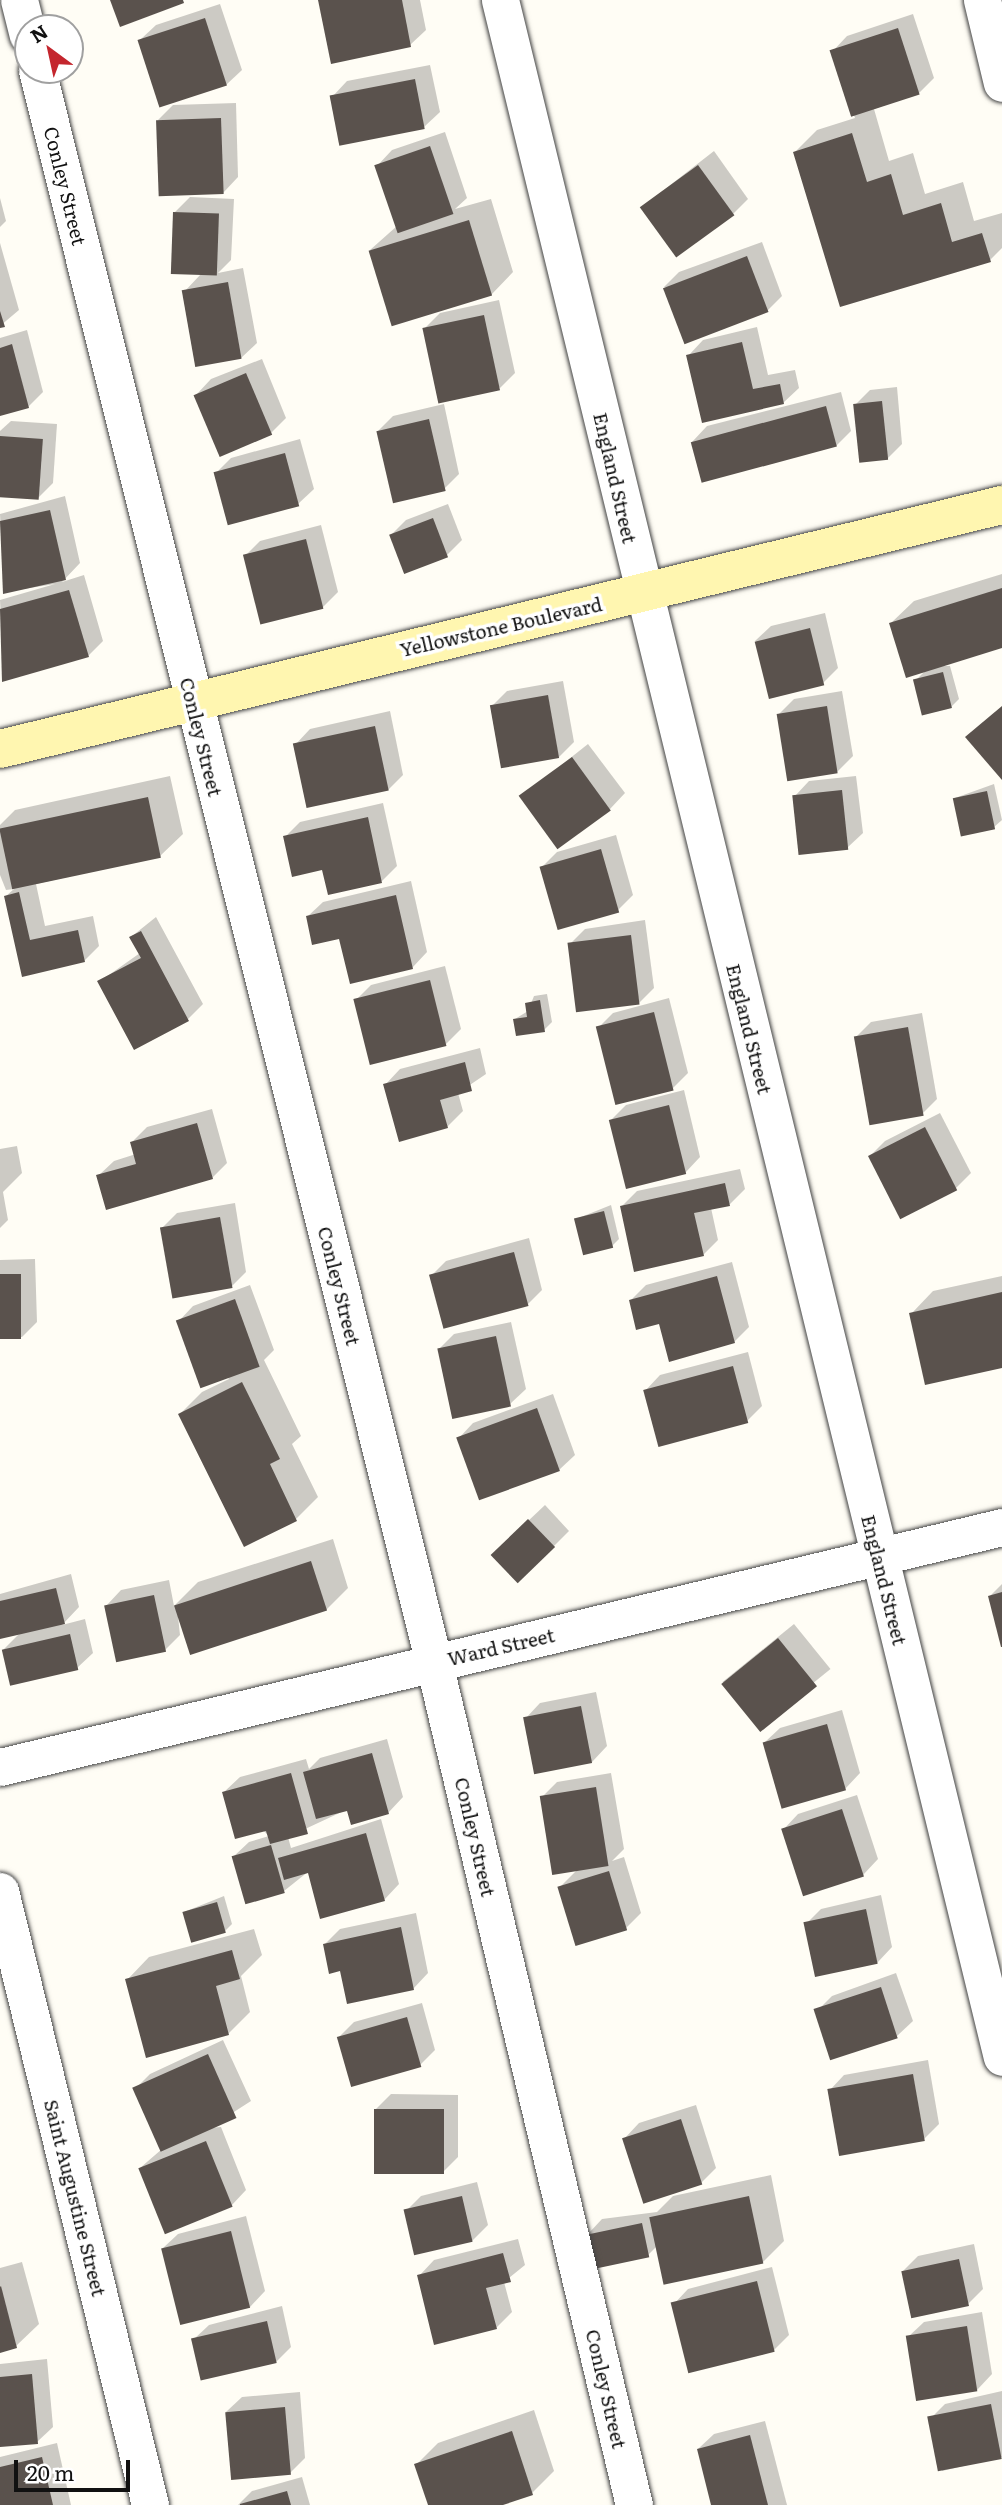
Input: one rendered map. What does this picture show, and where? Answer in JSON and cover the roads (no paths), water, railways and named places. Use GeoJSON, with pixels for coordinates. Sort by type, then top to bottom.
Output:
{"type":"FeatureCollection","features":[{"type":"Feature","properties":{"kind":"street","name":"England Street"},"geometry":{"type":"LineString","coordinates":[[500,0],[642,594],[1002,2057]]}},
{"type":"Feature","properties":{"kind":"street"},"geometry":{"type":"LineString","coordinates":[[982,0],[1002,83]]}},
{"type":"Feature","properties":{"kind":"street","name":"Conley Street"},"geometry":{"type":"LineString","coordinates":[[40,84],[192,701],[434,1663],[634,2505]]}},
{"type":"Feature","properties":{"kind":"street","name":"Yellowstone Boulevard"},"geometry":{"type":"LineString","coordinates":[[0,749],[1002,505]]}},
{"type":"Feature","properties":{"kind":"street","name":"Ward Street"},"geometry":{"type":"LineString","coordinates":[[0,1767],[879,1560],[1002,1527]]}},
{"type":"Feature","properties":{"kind":"street","name":"Saint Augustine Street"},"geometry":{"type":"LineString","coordinates":[[0,1891],[150,2505]]}}]}
